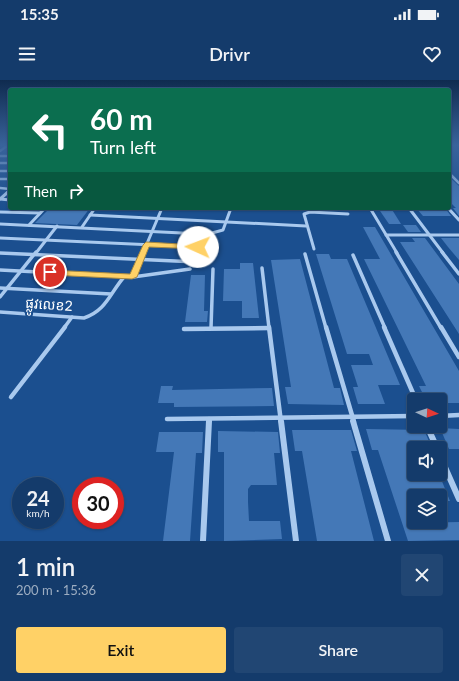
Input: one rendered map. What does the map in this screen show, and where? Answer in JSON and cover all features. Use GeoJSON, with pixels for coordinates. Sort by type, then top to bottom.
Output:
{"type":"FeatureCollection","features":[{"type":"Feature","properties":{"kind":"street"},"geometry":{"type":"LineString","coordinates":[[451,175],[459,182]]}},
{"type":"Feature","properties":{"kind":"street"},"geometry":{"type":"LineString","coordinates":[[0,199],[8,191]]}},
{"type":"Feature","properties":{"kind":"street"},"geometry":{"type":"LineString","coordinates":[[30,225],[43,210]]}},
{"type":"Feature","properties":{"kind":"street"},"geometry":{"type":"LineString","coordinates":[[82,227],[94,210]]}},
{"type":"Feature","properties":{"kind":"street"},"geometry":{"type":"LineString","coordinates":[[132,277],[161,210]]}},
{"type":"Feature","properties":{"kind":"street"},"geometry":{"type":"LineString","coordinates":[[212,233],[223,230],[227,222],[230,210]]}},
{"type":"Feature","properties":{"kind":"street"},"geometry":{"type":"LineString","coordinates":[[371,210],[459,357]]}},
{"type":"Feature","properties":{"kind":"street"},"geometry":{"type":"LineString","coordinates":[[410,210],[459,274]]}},
{"type":"Feature","properties":{"kind":"street"},"geometry":{"type":"LineString","coordinates":[[450,210],[459,220]]}},
{"type":"Feature","properties":{"kind":"street"},"geometry":{"type":"LineString","coordinates":[[0,212],[40,214]]}},
{"type":"Feature","properties":{"kind":"street"},"geometry":{"type":"LineString","coordinates":[[314,249],[306,226],[304,214],[348,214]]}},
{"type":"Feature","properties":{"kind":"street"},"geometry":{"type":"LineString","coordinates":[[90,215],[306,226]]}},
{"type":"Feature","properties":{"kind":"street"},"geometry":{"type":"LineString","coordinates":[[0,224],[152,230],[202,234]]}},
{"type":"Feature","properties":{"kind":"street"},"geometry":{"type":"LineString","coordinates":[[0,297],[57,226]]}},
{"type":"Feature","properties":{"kind":"street"},"geometry":{"type":"LineString","coordinates":[[386,235],[459,235]]}},
{"type":"Feature","properties":{"kind":"street"},"geometry":{"type":"LineString","coordinates":[[0,238],[198,247]]}},
{"type":"Feature","properties":{"kind":"street"},"geometry":{"type":"LineString","coordinates":[[0,253],[197,262]]}},
{"type":"Feature","properties":{"kind":"street"},"geometry":{"type":"LineString","coordinates":[[305,254],[388,541]]}},
{"type":"Feature","properties":{"kind":"street"},"geometry":{"type":"LineString","coordinates":[[353,255],[413,393]]}},
{"type":"Feature","properties":{"kind":"street"},"geometry":{"type":"LineString","coordinates":[[210,328],[213,268]]}},
{"type":"Feature","properties":{"kind":"street"},"geometry":{"type":"LineString","coordinates":[[262,268],[296,541]]}},
{"type":"Feature","properties":{"kind":"street"},"geometry":{"type":"LineString","coordinates":[[0,270],[132,277],[190,270]]}},
{"type":"Feature","properties":{"kind":"street"},"geometry":{"type":"LineString","coordinates":[[0,288],[111,294],[124,276]]}},
{"type":"Feature","properties":{"kind":"street","name":"ផ្លូវលេខ2"},"geometry":{"type":"LineString","coordinates":[[0,312],[84,318],[96,314],[104,307],[111,294]]}},
{"type":"Feature","properties":{"kind":"street"},"geometry":{"type":"LineString","coordinates":[[12,397],[72,317]]}},
{"type":"Feature","properties":{"kind":"street"},"geometry":{"type":"LineString","coordinates":[[184,329],[269,328]]}},
{"type":"Feature","properties":{"kind":"street"},"geometry":{"type":"LineString","coordinates":[[167,419],[407,416]]}},
{"type":"Feature","properties":{"kind":"street"},"geometry":{"type":"LineString","coordinates":[[447,416],[459,416]]}},
{"type":"Feature","properties":{"kind":"street"},"geometry":{"type":"LineString","coordinates":[[203,541],[208,418]]}},
{"type":"Feature","properties":{"kind":"street"},"geometry":{"type":"LineString","coordinates":[[447,472],[459,499]]}},
{"type":"Feature","properties":{"kind":"building"},"geometry":{"type":"Polygon","coordinates":[[[451,179],[459,186],[459,216],[453,208],[456,208],[451,203],[451,179]]]}},
{"type":"Feature","properties":{"kind":"building"},"geometry":{"type":"Polygon","coordinates":[[[48,210],[88,210],[77,225],[35,223],[48,210]]]}},
{"type":"Feature","properties":{"kind":"building"},"geometry":{"type":"Polygon","coordinates":[[[379,210],[392,210],[401,224],[389,224],[379,210]]]}},
{"type":"Feature","properties":{"kind":"building"},"geometry":{"type":"Polygon","coordinates":[[[418,210],[446,210],[451,216],[423,216],[418,210]]]}},
{"type":"Feature","properties":{"kind":"building"},"geometry":{"type":"Polygon","coordinates":[[[403,225],[416,225],[421,232],[408,232],[403,225]]]}},
{"type":"Feature","properties":{"kind":"building"},"geometry":{"type":"Polygon","coordinates":[[[363,227],[375,227],[459,371],[459,403],[447,403],[447,393],[422,393],[419,386],[426,386],[364,259],[380,259],[363,227]]]}},
{"type":"Feature","properties":{"kind":"building"},"geometry":{"type":"Polygon","coordinates":[[[412,238],[425,238],[459,284],[459,334],[400,242],[415,242],[412,238]]]}},
{"type":"Feature","properties":{"kind":"building"},"geometry":{"type":"Polygon","coordinates":[[[441,238],[459,238],[459,260],[448,247],[441,238]]]}},
{"type":"Feature","properties":{"kind":"building"},"geometry":{"type":"Polygon","coordinates":[[[316,254],[329,254],[331,259],[347,259],[400,385],[378,385],[385,404],[358,404],[353,387],[358,387],[351,365],[373,365],[369,354],[347,354],[316,254]]]}},
{"type":"Feature","properties":{"kind":"building"},"geometry":{"type":"Polygon","coordinates":[[[300,259],[334,388],[340,388],[344,405],[288,404],[285,387],[291,387],[271,260],[300,259]]]}},
{"type":"Feature","properties":{"kind":"building"},"geometry":{"type":"Polygon","coordinates":[[[240,263],[253,263],[259,318],[242,318],[242,301],[223,301],[224,269],[240,269],[240,263]]]}},
{"type":"Feature","properties":{"kind":"building"},"geometry":{"type":"Polygon","coordinates":[[[191,275],[205,275],[204,311],[208,311],[207,322],[185,322],[191,275]]]}},
{"type":"Feature","properties":{"kind":"building"},"geometry":{"type":"Polygon","coordinates":[[[161,386],[173,386],[172,390],[272,388],[274,406],[174,407],[174,403],[158,403],[161,386]]]}},
{"type":"Feature","properties":{"kind":"building"},"geometry":{"type":"Polygon","coordinates":[[[447,428],[459,429],[459,449],[449,449],[447,441],[446,441],[442,433],[447,433],[447,428]]]}},
{"type":"Feature","properties":{"kind":"building"},"geometry":{"type":"Polygon","coordinates":[[[366,429],[407,430],[407,433],[425,433],[429,441],[407,441],[407,481],[442,481],[445,489],[407,489],[407,529],[447,529],[447,522],[459,522],[459,540],[408,541],[378,450],[372,450],[366,429]]]}},
{"type":"Feature","properties":{"kind":"building"},"geometry":{"type":"Polygon","coordinates":[[[292,430],[351,430],[357,451],[351,451],[374,541],[317,541],[302,451],[295,451],[292,430]]]}},
{"type":"Feature","properties":{"kind":"building"},"geometry":{"type":"Polygon","coordinates":[[[218,431],[278,432],[280,453],[274,453],[277,485],[251,485],[248,489],[248,502],[249,521],[280,521],[282,539],[224,541],[224,452],[218,452],[218,431]]]}},
{"type":"Feature","properties":{"kind":"building"},"geometry":{"type":"Polygon","coordinates":[[[159,432],[203,432],[202,453],[196,453],[190,541],[163,541],[174,452],[156,452],[159,432]]]}},
{"type":"Feature","properties":{"kind":"building"},"geometry":{"type":"Polygon","coordinates":[[[447,494],[450,501],[447,501],[447,494]]]}},
{"type":"Feature","properties":{"kind":"route"},"geometry":{"type":"LineString","coordinates":[[50,272],[132,277],[146,245],[198,247]]}}]}
